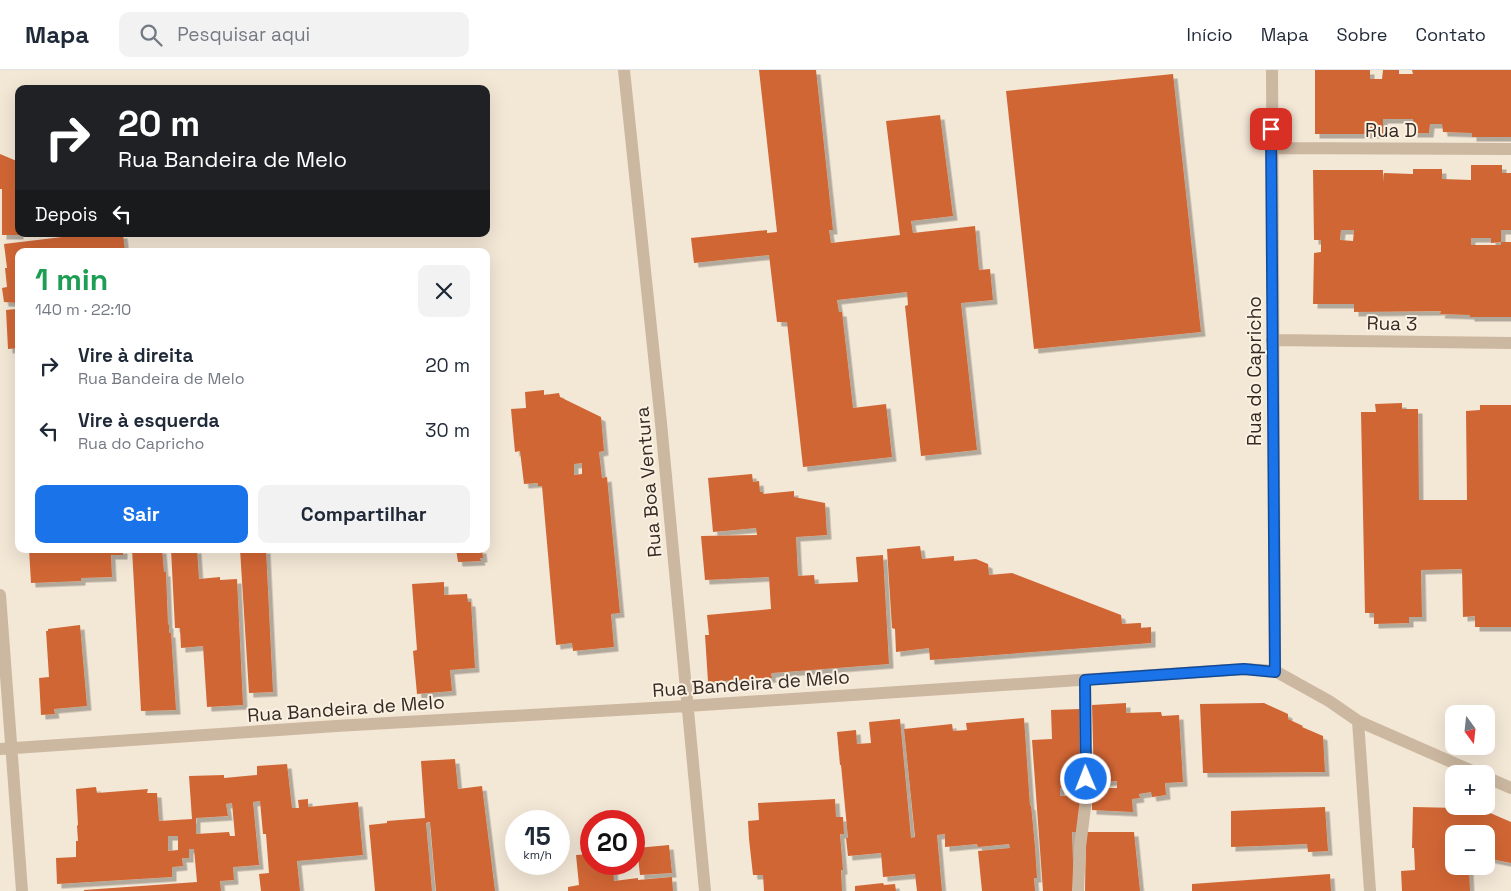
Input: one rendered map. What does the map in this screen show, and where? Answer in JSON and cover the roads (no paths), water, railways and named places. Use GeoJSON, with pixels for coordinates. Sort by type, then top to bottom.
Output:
{"type":"FeatureCollection","features":[{"type":"Feature","properties":{"kind":"street","name":"Rua Boa Ventura"},"geometry":{"type":"LineString","coordinates":[[624,70],[661,423],[706,891]]}},
{"type":"Feature","properties":{"kind":"street","name":"Rua do Capricho"},"geometry":{"type":"LineString","coordinates":[[1272,70],[1275,672]]}},
{"type":"Feature","properties":{"kind":"street","name":"Rua D"},"geometry":{"type":"LineString","coordinates":[[1271,148],[1511,149]]}},
{"type":"Feature","properties":{"kind":"street","name":"Rua 3"},"geometry":{"type":"LineString","coordinates":[[1272,340],[1511,343]]}},
{"type":"Feature","properties":{"kind":"street"},"geometry":{"type":"LineString","coordinates":[[0,595],[6,749],[22,891]]}},
{"type":"Feature","properties":{"kind":"street","name":"Rua Bandeira de Melo"},"geometry":{"type":"LineString","coordinates":[[6,749],[336,726],[687,706],[1244,669],[1275,672],[1330,701],[1358,721],[1458,765]]}},
{"type":"Feature","properties":{"kind":"street"},"geometry":{"type":"LineString","coordinates":[[1078,891],[1080,848],[1086,799],[1085,680]]}},
{"type":"Feature","properties":{"kind":"street"},"geometry":{"type":"LineString","coordinates":[[1358,721],[1370,891]]}},
{"type":"Feature","properties":{"kind":"street"},"geometry":{"type":"LineString","coordinates":[[1495,781],[1511,788]]}}]}
